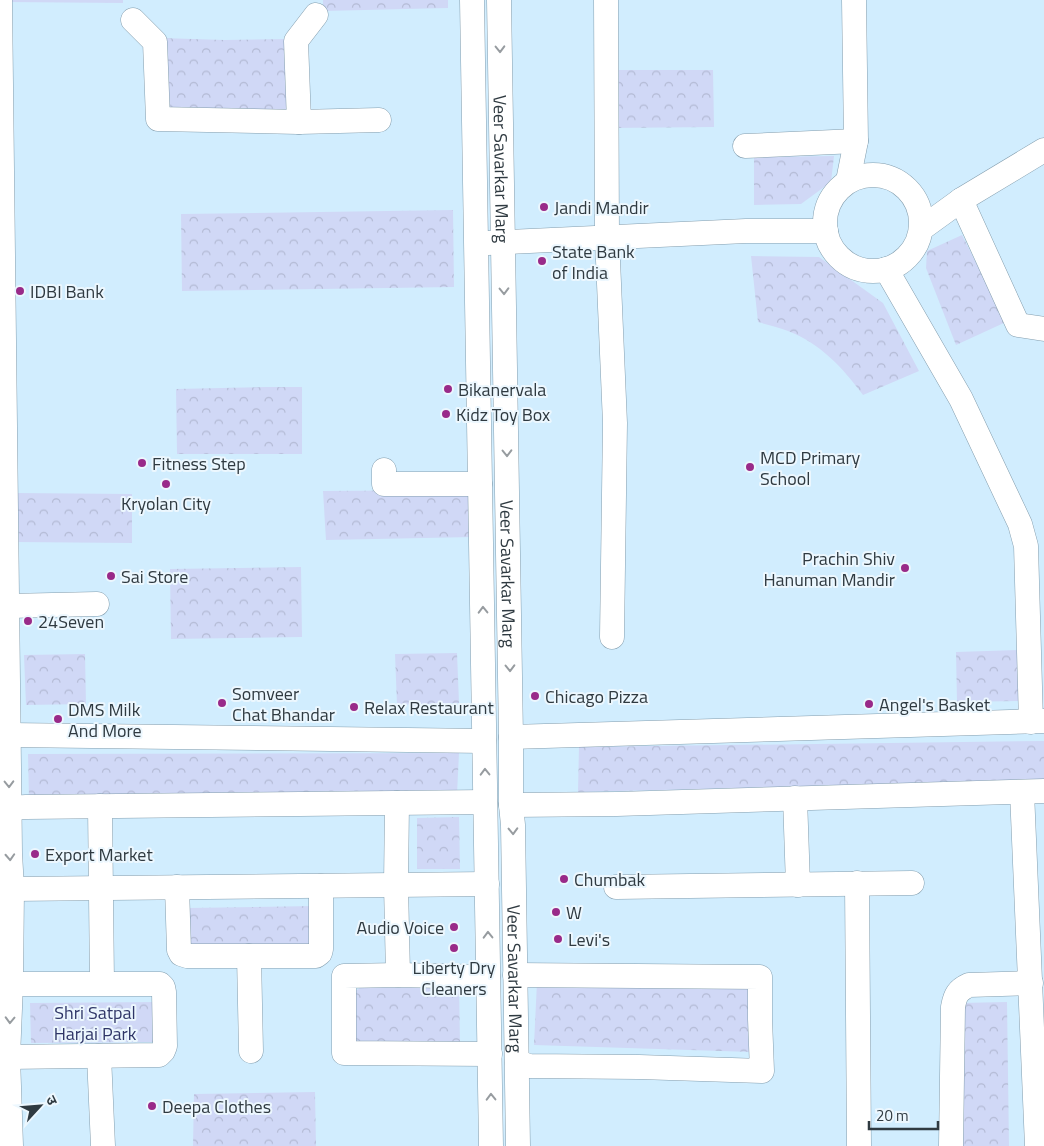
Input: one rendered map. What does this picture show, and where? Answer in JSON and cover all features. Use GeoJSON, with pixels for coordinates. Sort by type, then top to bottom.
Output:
{"type":"FeatureCollection","features":[{"type":"Feature","properties":{"kind":"street"},"geometry":{"type":"LineString","coordinates":[[0,0],[2,363],[12,889],[8,1057],[11,1146]]}},
{"type":"Feature","properties":{"kind":"street","name":"Veer Savarkar Marg"},"geometry":{"type":"LineString","coordinates":[[472,0],[491,1146]]}},
{"type":"Feature","properties":{"kind":"street","name":"Veer Savarkar Marg"},"geometry":{"type":"LineString","coordinates":[[499,0],[518,1146]]}},
{"type":"Feature","properties":{"kind":"street"},"geometry":{"type":"LineString","coordinates":[[606,0],[607,237],[615,423],[612,637]]}},
{"type":"Feature","properties":{"kind":"street"},"geometry":{"type":"LineString","coordinates":[[848,181],[856,141],[854,0]]}},
{"type":"Feature","properties":{"kind":"street"},"geometry":{"type":"LineString","coordinates":[[299,122],[296,41],[316,15]]}},
{"type":"Feature","properties":{"kind":"street"},"geometry":{"type":"LineString","coordinates":[[133,20],[155,42],[158,119],[299,122],[379,120]]}},
{"type":"Feature","properties":{"kind":"street"},"geometry":{"type":"LineString","coordinates":[[745,146],[856,141]]}},
{"type":"Feature","properties":{"kind":"street"},"geometry":{"type":"LineString","coordinates":[[921,229],[961,200],[1044,150]]}},
{"type":"Feature","properties":{"kind":"street"},"geometry":{"type":"LineString","coordinates":[[868,175],[884,176],[900,182],[914,197],[920,212],[921,229],[917,243],[910,254],[900,263],[886,269],[870,270],[859,268],[844,261],[833,248],[826,231],[828,203],[848,181],[868,175]]}},
{"type":"Feature","properties":{"kind":"street"},"geometry":{"type":"LineString","coordinates":[[961,200],[1018,325],[1044,329]]}},
{"type":"Feature","properties":{"kind":"street"},"geometry":{"type":"LineString","coordinates":[[476,243],[746,231],[826,231]]}},
{"type":"Feature","properties":{"kind":"street"},"geometry":{"type":"LineString","coordinates":[[511,737],[1038,721],[1026,546],[1020,524],[961,400],[886,269]]}},
{"type":"Feature","properties":{"kind":"street"},"geometry":{"type":"LineString","coordinates":[[384,470],[384,484],[480,484]]}},
{"type":"Feature","properties":{"kind":"street"},"geometry":{"type":"LineString","coordinates":[[8,606],[96,604]]}},
{"type":"Feature","properties":{"kind":"street"},"geometry":{"type":"LineString","coordinates":[[8,735],[484,741]]}},
{"type":"Feature","properties":{"kind":"street"},"geometry":{"type":"LineString","coordinates":[[511,805],[617,804],[1033,792],[1031,983],[1037,1146]]}},
{"type":"Feature","properties":{"kind":"street"},"geometry":{"type":"LineString","coordinates":[[795,798],[798,885]]}},
{"type":"Feature","properties":{"kind":"street"},"geometry":{"type":"LineString","coordinates":[[9,808],[485,802]]}},
{"type":"Feature","properties":{"kind":"street"},"geometry":{"type":"LineString","coordinates":[[398,803],[396,885],[398,975]]}},
{"type":"Feature","properties":{"kind":"street"},"geometry":{"type":"LineString","coordinates":[[100,806],[102,984]]}},
{"type":"Feature","properties":{"kind":"street"},"geometry":{"type":"LineString","coordinates":[[856,883],[859,1146]]}},
{"type":"Feature","properties":{"kind":"street"},"geometry":{"type":"LineString","coordinates":[[616,887],[856,883],[912,884]]}},
{"type":"Feature","properties":{"kind":"street"},"geometry":{"type":"LineString","coordinates":[[12,889],[487,884]]}},
{"type":"Feature","properties":{"kind":"street"},"geometry":{"type":"LineString","coordinates":[[177,887],[179,950],[181,954],[188,956],[316,956],[320,953],[321,886]]}},
{"type":"Feature","properties":{"kind":"street"},"geometry":{"type":"LineString","coordinates":[[249,956],[251,1051]]}},
{"type":"Feature","properties":{"kind":"street"},"geometry":{"type":"LineString","coordinates":[[516,975],[760,977],[762,1071],[639,1066],[529,1066],[517,1062]]}},
{"type":"Feature","properties":{"kind":"street"},"geometry":{"type":"LineString","coordinates":[[488,977],[344,976],[344,1053],[490,1054]]}},
{"type":"Feature","properties":{"kind":"street"},"geometry":{"type":"LineString","coordinates":[[952,1146],[953,1007],[955,996],[960,989],[969,985],[1031,983]]}},
{"type":"Feature","properties":{"kind":"street"},"geometry":{"type":"LineString","coordinates":[[8,1057],[159,1055],[165,1046],[164,992],[160,984],[11,984]]}},
{"type":"Feature","properties":{"kind":"street"},"geometry":{"type":"LineString","coordinates":[[100,1056],[103,1146]]}},
{"type":"Feature","properties":{"kind":"green space"},"geometry":{"type":"Polygon","coordinates":[[[6,0],[123,0],[123,3],[6,2],[6,0]]]}},
{"type":"Feature","properties":{"kind":"green space"},"geometry":{"type":"Polygon","coordinates":[[[323,0],[448,0],[448,8],[323,11],[323,0]]]}},
{"type":"Feature","properties":{"kind":"green space"},"geometry":{"type":"Polygon","coordinates":[[[161,38],[224,40],[290,39],[294,113],[165,114],[161,38]]]}},
{"type":"Feature","properties":{"kind":"green space"},"geometry":{"type":"Polygon","coordinates":[[[610,70],[713,70],[714,127],[610,128],[610,70]]]}},
{"type":"Feature","properties":{"kind":"green space"},"geometry":{"type":"Polygon","coordinates":[[[834,156],[831,182],[801,204],[754,205],[754,157],[834,156]]]}},
{"type":"Feature","properties":{"kind":"green space"},"geometry":{"type":"Polygon","coordinates":[[[453,210],[454,287],[182,291],[181,214],[453,210]]]}},
{"type":"Feature","properties":{"kind":"green space"},"geometry":{"type":"Polygon","coordinates":[[[962,235],[1006,322],[956,345],[926,268],[927,251],[962,235]]]}},
{"type":"Feature","properties":{"kind":"green space"},"geometry":{"type":"Polygon","coordinates":[[[751,256],[819,257],[883,303],[919,371],[863,395],[830,357],[811,343],[788,331],[758,322],[751,256]]]}},
{"type":"Feature","properties":{"kind":"green space"},"geometry":{"type":"Polygon","coordinates":[[[302,387],[302,454],[177,454],[176,389],[302,387]]]}},
{"type":"Feature","properties":{"kind":"green space"},"geometry":{"type":"Polygon","coordinates":[[[472,490],[473,537],[326,540],[323,491],[472,490]]]}},
{"type":"Feature","properties":{"kind":"green space"},"geometry":{"type":"Polygon","coordinates":[[[15,493],[132,494],[132,543],[15,542],[15,493]]]}},
{"type":"Feature","properties":{"kind":"green space"},"geometry":{"type":"Polygon","coordinates":[[[301,567],[302,637],[171,639],[170,569],[301,567]]]}},
{"type":"Feature","properties":{"kind":"green space"},"geometry":{"type":"Polygon","coordinates":[[[1018,650],[1020,701],[957,702],[956,652],[1018,650]]]}},
{"type":"Feature","properties":{"kind":"green space"},"geometry":{"type":"Polygon","coordinates":[[[457,653],[459,703],[397,705],[395,654],[457,653]]]}},
{"type":"Feature","properties":{"kind":"green space"},"geometry":{"type":"Polygon","coordinates":[[[85,654],[86,704],[26,705],[24,655],[85,654]]]}},
{"type":"Feature","properties":{"kind":"green space"},"geometry":{"type":"Polygon","coordinates":[[[1044,741],[1044,781],[578,792],[579,747],[1044,741]]]}},
{"type":"Feature","properties":{"kind":"green space"},"geometry":{"type":"Polygon","coordinates":[[[459,753],[457,794],[29,798],[28,754],[459,753]]]}},
{"type":"Feature","properties":{"kind":"green space"},"geometry":{"type":"Polygon","coordinates":[[[459,817],[460,869],[417,869],[417,818],[459,817]]]}},
{"type":"Feature","properties":{"kind":"green space"},"geometry":{"type":"Polygon","coordinates":[[[315,906],[317,968],[190,967],[188,908],[315,906]]]}},
{"type":"Feature","properties":{"kind":"green space"},"geometry":{"type":"Polygon","coordinates":[[[537,982],[754,987],[752,1052],[534,1045],[537,982]]]}},
{"type":"Feature","properties":{"kind":"green space"},"geometry":{"type":"Polygon","coordinates":[[[459,985],[460,1044],[364,1046],[352,1040],[352,993],[363,986],[459,985]]]}},
{"type":"Feature","properties":{"kind":"green space","name":"Shri Satpal Harjai Park"},"geometry":{"type":"Polygon","coordinates":[[[159,1002],[160,1042],[31,1043],[30,1003],[159,1002]]]}},
{"type":"Feature","properties":{"kind":"green space"},"geometry":{"type":"Polygon","coordinates":[[[1007,1002],[1009,1146],[963,1146],[960,1003],[1007,1002]]]}},
{"type":"Feature","properties":{"kind":"green space"},"geometry":{"type":"Polygon","coordinates":[[[315,1092],[316,1146],[193,1146],[194,1094],[315,1092]]]}},
{"type":"Feature","properties":{"kind":"place","name":"Jandi Mandir"},"geometry":{"type":"Point","coordinates":[544,207]}},
{"type":"Feature","properties":{"kind":"place","name":"State Bank of India"},"geometry":{"type":"Point","coordinates":[542,261]}},
{"type":"Feature","properties":{"kind":"place","name":"IDBI Bank"},"geometry":{"type":"Point","coordinates":[20,291]}},
{"type":"Feature","properties":{"kind":"place","name":"Bikanervala"},"geometry":{"type":"Point","coordinates":[448,389]}},
{"type":"Feature","properties":{"kind":"place","name":"Kidz Toy Box"},"geometry":{"type":"Point","coordinates":[446,414]}},
{"type":"Feature","properties":{"kind":"place","name":"Fitness Step"},"geometry":{"type":"Point","coordinates":[142,463]}},
{"type":"Feature","properties":{"kind":"place","name":"MCD Primary School"},"geometry":{"type":"Point","coordinates":[750,467]}},
{"type":"Feature","properties":{"kind":"place","name":"Kryolan City"},"geometry":{"type":"Point","coordinates":[166,484]}},
{"type":"Feature","properties":{"kind":"place","name":"Prachin Shiv Hanuman Mandir"},"geometry":{"type":"Point","coordinates":[905,568]}},
{"type":"Feature","properties":{"kind":"place","name":"Sai Store"},"geometry":{"type":"Point","coordinates":[111,576]}},
{"type":"Feature","properties":{"kind":"place","name":"24Seven"},"geometry":{"type":"Point","coordinates":[28,621]}},
{"type":"Feature","properties":{"kind":"place","name":"Chicago Pizza"},"geometry":{"type":"Point","coordinates":[535,696]}},
{"type":"Feature","properties":{"kind":"place","name":"Somveer Chat Bhandar"},"geometry":{"type":"Point","coordinates":[222,703]}},
{"type":"Feature","properties":{"kind":"place","name":"Angel's Basket"},"geometry":{"type":"Point","coordinates":[869,704]}},
{"type":"Feature","properties":{"kind":"place","name":"Relax Restaurant"},"geometry":{"type":"Point","coordinates":[354,707]}},
{"type":"Feature","properties":{"kind":"place","name":"DMS Milk And More"},"geometry":{"type":"Point","coordinates":[58,719]}},
{"type":"Feature","properties":{"kind":"place","name":"Export Market"},"geometry":{"type":"Point","coordinates":[35,854]}},
{"type":"Feature","properties":{"kind":"place","name":"Chumbak"},"geometry":{"type":"Point","coordinates":[564,879]}},
{"type":"Feature","properties":{"kind":"place","name":"W"},"geometry":{"type":"Point","coordinates":[556,912]}},
{"type":"Feature","properties":{"kind":"place","name":"Audio Voice"},"geometry":{"type":"Point","coordinates":[454,927]}},
{"type":"Feature","properties":{"kind":"place","name":"Levi's"},"geometry":{"type":"Point","coordinates":[558,939]}},
{"type":"Feature","properties":{"kind":"place","name":"Liberty Dry Cleaners"},"geometry":{"type":"Point","coordinates":[454,948]}},
{"type":"Feature","properties":{"kind":"place","name":"Deepa Clothes"},"geometry":{"type":"Point","coordinates":[152,1106]}}]}
